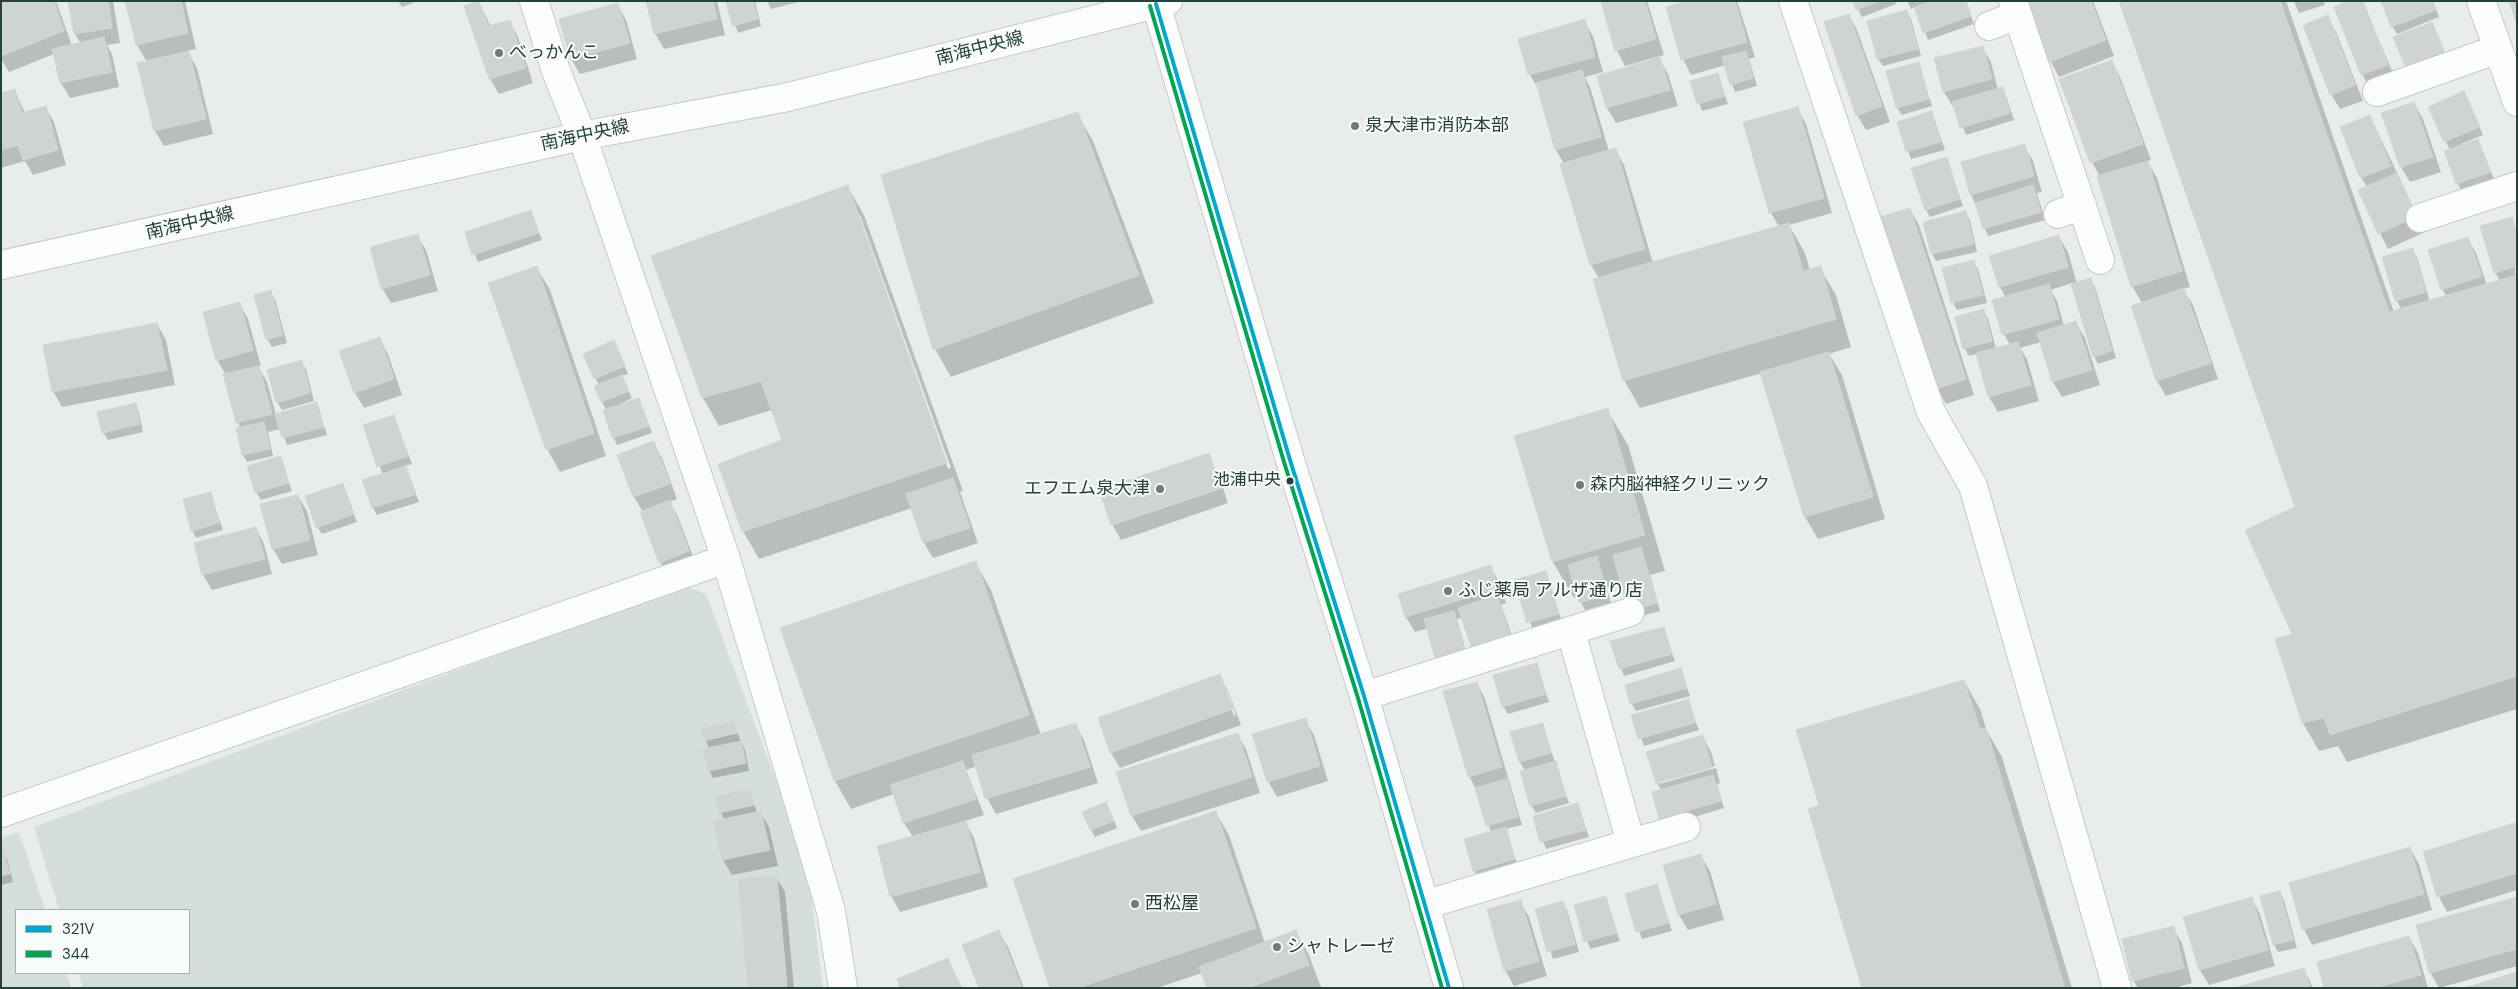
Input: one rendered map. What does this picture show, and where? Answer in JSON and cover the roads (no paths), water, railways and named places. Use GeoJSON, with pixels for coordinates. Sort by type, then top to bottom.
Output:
{"type":"FeatureCollection","features":[{"type":"Feature","properties":{"kind":"street"},"geometry":{"type":"LineString","coordinates":[[534,1],[556,71],[582,136],[726,559],[831,911],[843,988]]}},
{"type":"Feature","properties":{"kind":"street"},"geometry":{"type":"LineString","coordinates":[[1792,1],[1931,412],[1973,486],[2117,988]]}},
{"type":"Feature","properties":{"kind":"street"},"geometry":{"type":"LineString","coordinates":[[2481,1],[2517,102]]}},
{"type":"Feature","properties":{"kind":"street"},"geometry":{"type":"LineString","coordinates":[[1160,2],[1290,460],[1364,696],[1449,988]]}},
{"type":"Feature","properties":{"kind":"street","name":"南海中央線"},"geometry":{"type":"LineString","coordinates":[[1,265],[582,136],[788,97],[1160,2]]}},
{"type":"Feature","properties":{"kind":"street"},"geometry":{"type":"LineString","coordinates":[[1989,26],[2015,8],[2070,209],[2100,260]]}},
{"type":"Feature","properties":{"kind":"street"},"geometry":{"type":"LineString","coordinates":[[2377,92],[2498,49]]}},
{"type":"Feature","properties":{"kind":"street"},"geometry":{"type":"LineString","coordinates":[[2420,218],[2517,186]]}},
{"type":"Feature","properties":{"kind":"street"},"geometry":{"type":"LineString","coordinates":[[1,813],[726,559]]}},
{"type":"Feature","properties":{"kind":"street"},"geometry":{"type":"LineString","coordinates":[[1364,696],[1630,612]]}},
{"type":"Feature","properties":{"kind":"street"},"geometry":{"type":"LineString","coordinates":[[1571,632],[1631,843]]}},
{"type":"Feature","properties":{"kind":"street"},"geometry":{"type":"LineString","coordinates":[[1424,905],[1686,827]]}},
{"type":"Feature","properties":{"kind":"place","name":"べっかんこ"},"geometry":{"type":"Point","coordinates":[499,53]}},
{"type":"Feature","properties":{"kind":"place","name":"泉大津市消防本部"},"geometry":{"type":"Point","coordinates":[1355,126]}},
{"type":"Feature","properties":{"kind":"place","name":"池浦中央"},"geometry":{"type":"Point","coordinates":[1290,481]}},
{"type":"Feature","properties":{"kind":"place","name":"森内脳神経クリニック"},"geometry":{"type":"Point","coordinates":[1580,485]}},
{"type":"Feature","properties":{"kind":"place","name":"エフエム泉大津"},"geometry":{"type":"Point","coordinates":[1160,489]}},
{"type":"Feature","properties":{"kind":"place","name":"ふじ薬局 アルザ通り店"},"geometry":{"type":"Point","coordinates":[1448,591]}},
{"type":"Feature","properties":{"kind":"place","name":"西松屋"},"geometry":{"type":"Point","coordinates":[1135,904]}},
{"type":"Feature","properties":{"kind":"place","name":"シャトレーゼ"},"geometry":{"type":"Point","coordinates":[1277,947]}}]}
